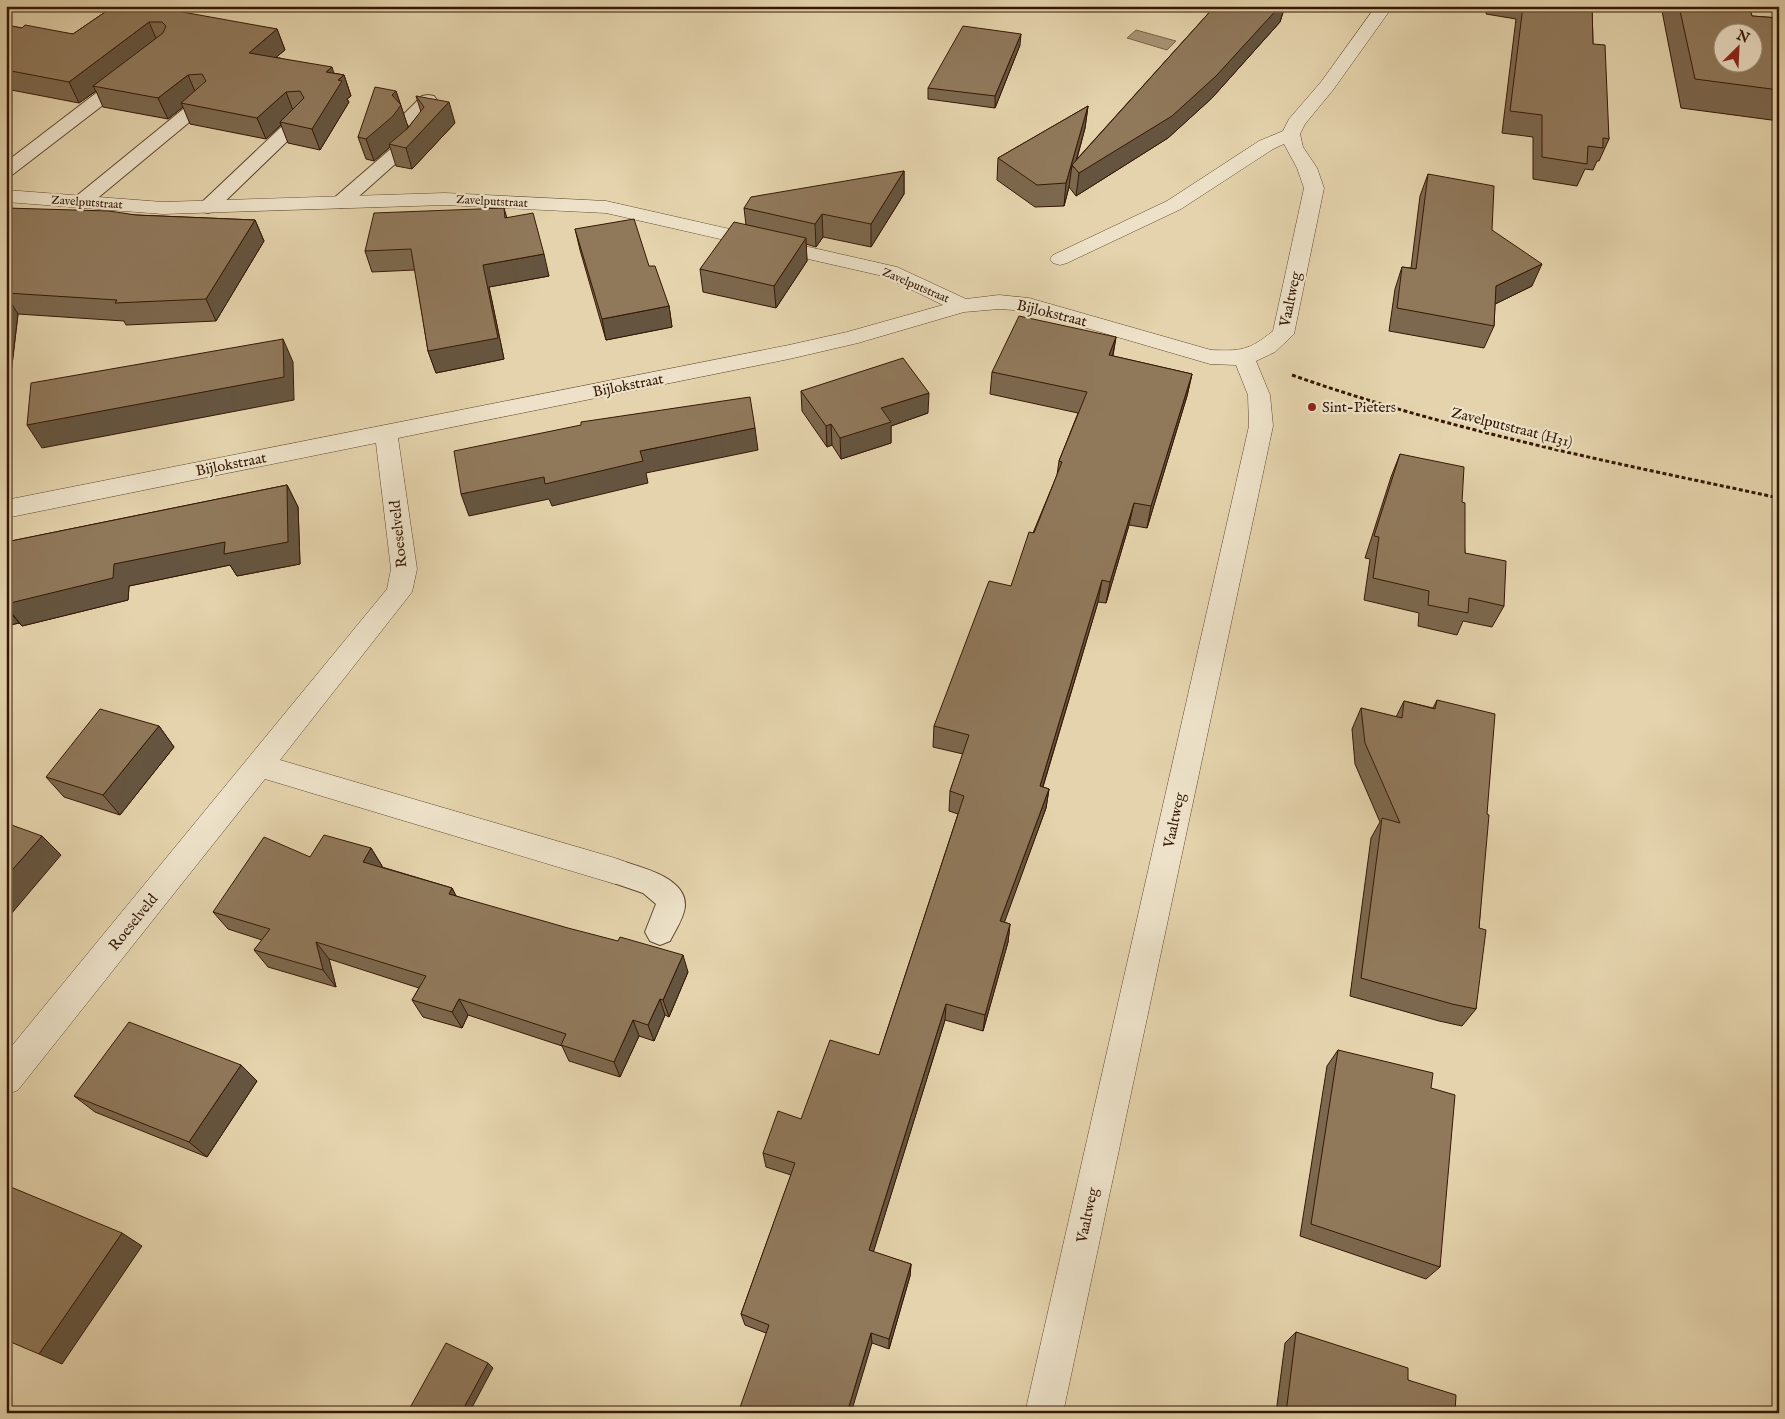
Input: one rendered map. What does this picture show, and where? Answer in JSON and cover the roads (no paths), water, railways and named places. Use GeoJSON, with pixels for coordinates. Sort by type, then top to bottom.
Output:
{"type":"FeatureCollection","features":[{"type":"Feature","properties":{"kind":"street"},"geometry":{"type":"LineString","coordinates":[[1060,259],[1174,205],[1266,145],[1291,134],[1296,123],[1327,86],[1385,6]]}},
{"type":"Feature","properties":{"kind":"street","name":"Vaaltweg"},"geometry":{"type":"LineString","coordinates":[[1044,1413],[1261,426],[1259,395],[1244,358],[1267,348],[1283,334],[1314,188],[1306,168],[1294,147],[1291,134]]}},
{"type":"Feature","properties":{"kind":"street","name":"Zavelputstraat"},"geometry":{"type":"LineString","coordinates":[[6,196],[163,208],[445,199],[606,206],[890,272],[963,306]]}},
{"type":"Feature","properties":{"kind":"street","name":"Bijlokstraat"},"geometry":{"type":"LineString","coordinates":[[6,509],[789,352],[850,338],[963,306],[999,302],[1028,305],[1210,357],[1244,358]]}},
{"type":"Feature","properties":{"kind":"street","name":"Roeselveld"},"geometry":{"type":"LineString","coordinates":[[6,1079],[399,592],[404,569],[386,433]]}},
{"type":"Feature","properties":{"kind":"street"},"geometry":{"type":"LineString","coordinates":[[259,765],[615,871]]}},
{"type":"Feature","properties":{"kind":"lane"},"geometry":{"type":"LineString","coordinates":[[6,171],[144,65]]}},
{"type":"Feature","properties":{"kind":"lane"},"geometry":{"type":"LineString","coordinates":[[341,202],[407,144],[420,127],[410,118],[428,100]]}},
{"type":"Feature","properties":{"kind":"lane"},"geometry":{"type":"LineString","coordinates":[[82,202],[204,101]]}},
{"type":"Feature","properties":{"kind":"lane"},"geometry":{"type":"LineString","coordinates":[[208,207],[301,118]]}},
{"type":"Feature","properties":{"kind":"lane"},"geometry":{"type":"LineString","coordinates":[[615,871],[653,884],[670,898],[671,907],[660,932]]}},
{"type":"Feature","properties":{"kind":"place","name":"Sint-Pieters"},"geometry":{"type":"Point","coordinates":[1312,407]}}]}
